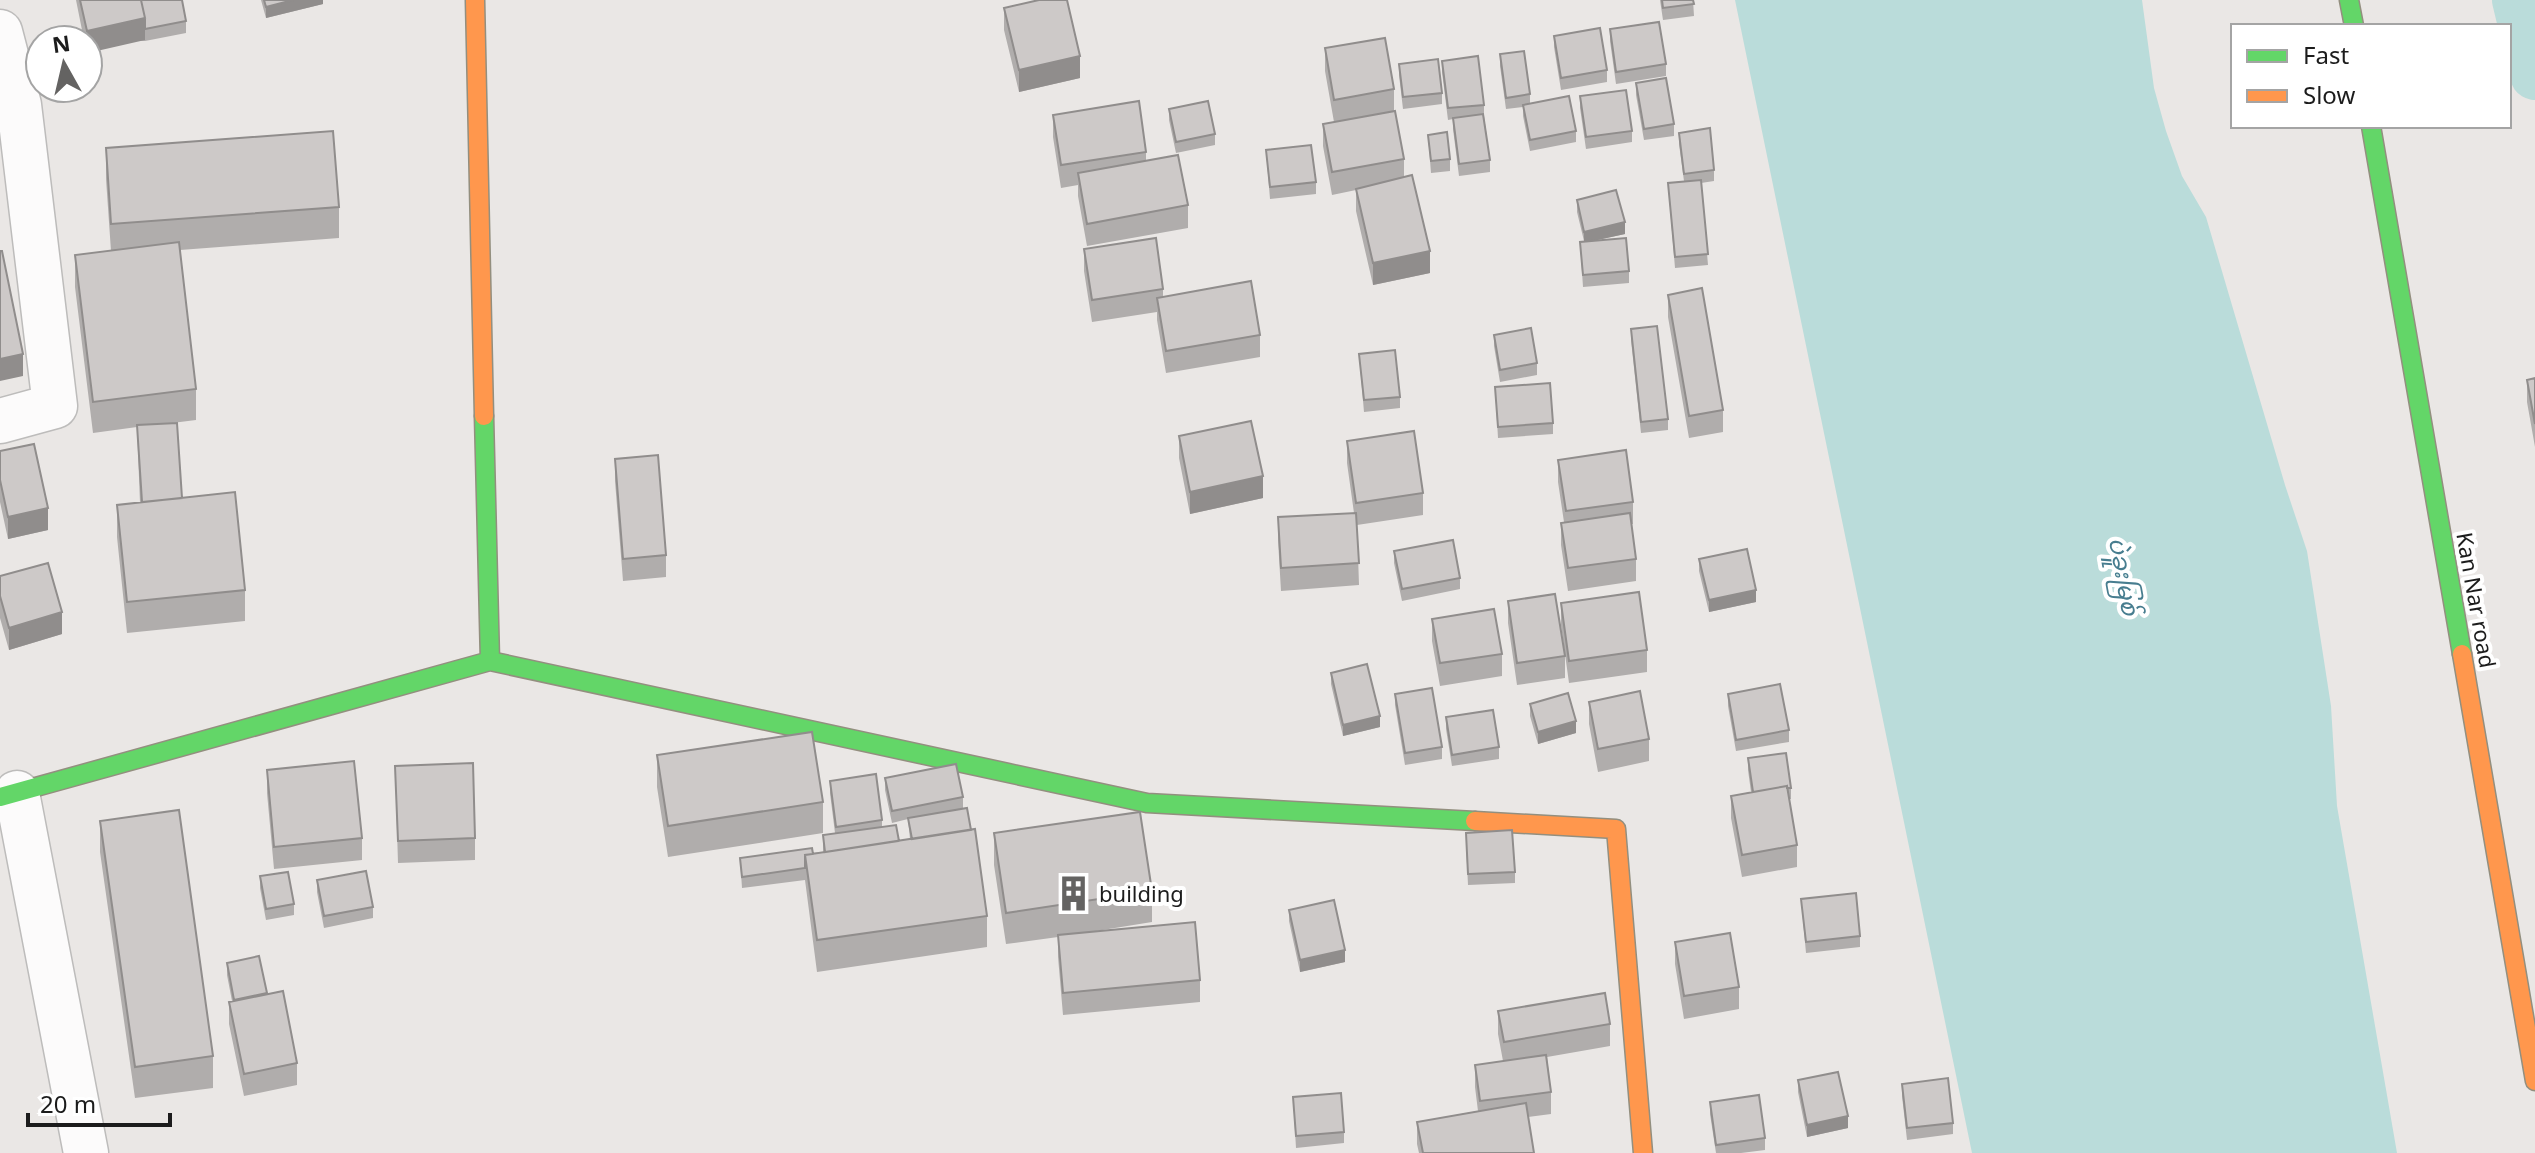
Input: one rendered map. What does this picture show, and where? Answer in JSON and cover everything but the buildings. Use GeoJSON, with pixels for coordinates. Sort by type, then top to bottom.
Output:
{"type":"FeatureCollection","features":[{"type":"Feature","properties":{"kind":"street"},"geometry":{"type":"LineString","coordinates":[[475,0],[490,661]]}},
{"type":"Feature","properties":{"kind":"street"},"geometry":{"type":"LineString","coordinates":[[2349,0],[2354,24]]}},
{"type":"Feature","properties":{"kind":"street"},"geometry":{"type":"LineString","coordinates":[[0,32],[55,406],[0,421]]}},
{"type":"Feature","properties":{"kind":"street","name":"Kan Nar road"},"geometry":{"type":"LineString","coordinates":[[2371,128],[2535,1081]]}},
{"type":"Feature","properties":{"kind":"street"},"geometry":{"type":"LineString","coordinates":[[86,1153],[8,795],[490,661],[1147,803],[1616,829],[1643,1153]]}},
{"type":"Feature","properties":{"kind":"water","name":"ပဲခူးမြစ်"},"geometry":{"type":"Polygon","coordinates":[[[1735,0],[2142,0],[2154,88],[2166,131],[2182,176],[2206,217],[2307,551],[2331,706],[2337,806],[2397,1153],[1972,1153],[1735,0]]]}},
{"type":"Feature","properties":{"kind":"waterway"},"geometry":{"type":"LineString","coordinates":[[2517,0],[2535,75]]}},
{"type":"Feature","properties":{"kind":"traffic: fast"},"geometry":{"type":"LineString","coordinates":[[2349,0],[2354,24]]}},
{"type":"Feature","properties":{"kind":"traffic: fast"},"geometry":{"type":"LineString","coordinates":[[2371,128],[2462,654]]}},
{"type":"Feature","properties":{"kind":"traffic: fast"},"geometry":{"type":"LineString","coordinates":[[0,797],[490,661],[484,416]]}},
{"type":"Feature","properties":{"kind":"traffic: fast"},"geometry":{"type":"LineString","coordinates":[[490,661],[1147,803],[1475,821]]}},
{"type":"Feature","properties":{"kind":"traffic: slow"},"geometry":{"type":"LineString","coordinates":[[475,0],[484,416]]}},
{"type":"Feature","properties":{"kind":"traffic: slow"},"geometry":{"type":"LineString","coordinates":[[2462,654],[2535,1081]]}},
{"type":"Feature","properties":{"kind":"traffic: slow"},"geometry":{"type":"LineString","coordinates":[[1475,821],[1616,829],[1643,1153]]}},
{"type":"Feature","properties":{"kind":"place","name":"building"},"geometry":{"type":"Point","coordinates":[1073,893]}}]}
